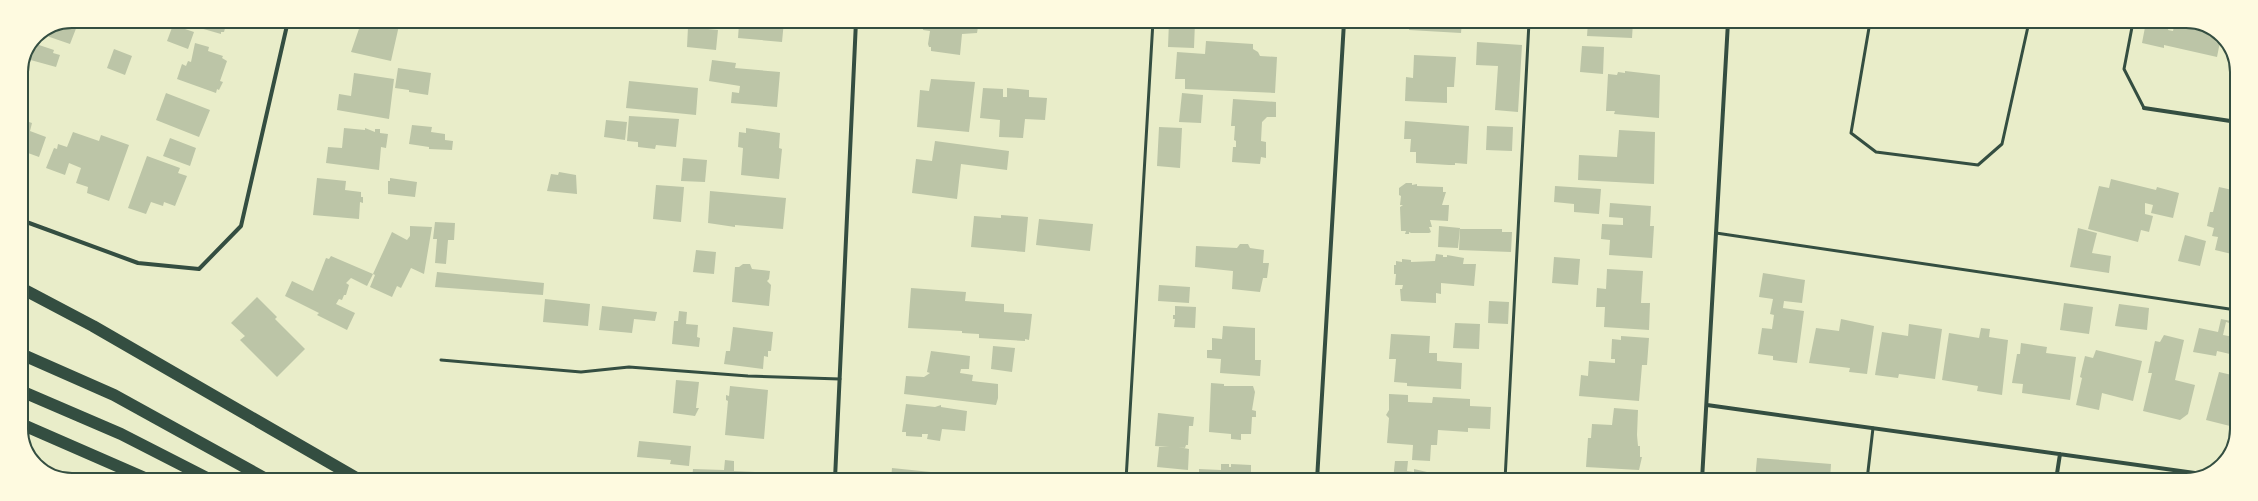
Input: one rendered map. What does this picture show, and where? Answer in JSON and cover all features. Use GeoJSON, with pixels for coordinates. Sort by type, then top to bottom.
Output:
{"type":"FeatureCollection","features":[{"type":"Feature","properties":{"kind":"highway"},"geometry":{"type":"LineString","coordinates":[[28,292],[93,326],[348,473]]}},
{"type":"Feature","properties":{"kind":"highway"},"geometry":{"type":"LineString","coordinates":[[28,357],[114,395],[255,473]]}},
{"type":"Feature","properties":{"kind":"highway"},"geometry":{"type":"LineString","coordinates":[[28,394],[120,434],[197,473]]}},
{"type":"Feature","properties":{"kind":"highway"},"geometry":{"type":"LineString","coordinates":[[28,427],[133,473]]}},
{"type":"Feature","properties":{"kind":"street"},"geometry":{"type":"LineString","coordinates":[[28,223],[138,263],[199,269],[241,226],[286,28]]}},
{"type":"Feature","properties":{"kind":"street"},"geometry":{"type":"LineString","coordinates":[[835,473],[856,28]]}},
{"type":"Feature","properties":{"kind":"street"},"geometry":{"type":"LineString","coordinates":[[1317,473],[1344,28]]}},
{"type":"Feature","properties":{"kind":"street"},"geometry":{"type":"LineString","coordinates":[[1702,473],[1728,28]]}},
{"type":"Feature","properties":{"kind":"street"},"geometry":{"type":"LineString","coordinates":[[2144,108],[2230,121]]}},
{"type":"Feature","properties":{"kind":"street"},"geometry":{"type":"LineString","coordinates":[[1707,405],[2191,472]]}},
{"type":"Feature","properties":{"kind":"street"},"geometry":{"type":"LineString","coordinates":[[2057,473],[2060,454]]}},
{"type":"Feature","properties":{"kind":"lane"},"geometry":{"type":"LineString","coordinates":[[1126,473],[1153,28]]}},
{"type":"Feature","properties":{"kind":"lane"},"geometry":{"type":"LineString","coordinates":[[1505,473],[1529,28]]}},
{"type":"Feature","properties":{"kind":"lane"},"geometry":{"type":"LineString","coordinates":[[1869,28],[1850,133],[1876,152],[1978,165],[2002,144],[2028,28]]}},
{"type":"Feature","properties":{"kind":"lane"},"geometry":{"type":"LineString","coordinates":[[2132,28],[2124,69],[2144,108]]}},
{"type":"Feature","properties":{"kind":"lane"},"geometry":{"type":"LineString","coordinates":[[1716,234],[2230,309]]}},
{"type":"Feature","properties":{"kind":"lane"},"geometry":{"type":"LineString","coordinates":[[441,360],[581,372],[629,367],[748,376],[840,379]]}},
{"type":"Feature","properties":{"kind":"lane"},"geometry":{"type":"LineString","coordinates":[[1868,473],[1873,428]]}},
{"type":"Feature","properties":{"kind":"building"},"geometry":{"type":"Polygon","coordinates":[[[76,28],[70,44],[47,36],[55,31],[76,28]]]}},
{"type":"Feature","properties":{"kind":"building"},"geometry":{"type":"Polygon","coordinates":[[[172,28],[182,28],[194,32],[188,49],[167,41],[172,28]]]}},
{"type":"Feature","properties":{"kind":"building"},"geometry":{"type":"Polygon","coordinates":[[[200,28],[225,28],[224,32],[221,32],[221,34],[200,28]]]}},
{"type":"Feature","properties":{"kind":"building"},"geometry":{"type":"Polygon","coordinates":[[[359,28],[398,28],[391,61],[351,52],[359,28]]]}},
{"type":"Feature","properties":{"kind":"building"},"geometry":{"type":"Polygon","coordinates":[[[688,28],[718,30],[716,50],[687,47],[688,28]]]}},
{"type":"Feature","properties":{"kind":"building"},"geometry":{"type":"Polygon","coordinates":[[[739,28],[783,28],[782,42],[738,38],[739,28]]]}},
{"type":"Feature","properties":{"kind":"building"},"geometry":{"type":"Polygon","coordinates":[[[923,28],[978,28],[977,33],[962,34],[960,55],[931,51],[931,47],[929,47],[928,44],[930,31],[923,30],[923,28]]]}},
{"type":"Feature","properties":{"kind":"building"},"geometry":{"type":"Polygon","coordinates":[[[1169,28],[1195,28],[1194,48],[1168,47],[1169,28]]]}},
{"type":"Feature","properties":{"kind":"building"},"geometry":{"type":"Polygon","coordinates":[[[1409,28],[1461,28],[1461,33],[1409,30],[1409,28]]]}},
{"type":"Feature","properties":{"kind":"building"},"geometry":{"type":"Polygon","coordinates":[[[1588,28],[1633,28],[1632,38],[1587,36],[1588,28]]]}},
{"type":"Feature","properties":{"kind":"building"},"geometry":{"type":"Polygon","coordinates":[[[2145,28],[2168,28],[2168,30],[2173,31],[2174,28],[2186,28],[2203,31],[2220,44],[2217,57],[2164,45],[2164,48],[2142,43],[2145,28]]]}},
{"type":"Feature","properties":{"kind":"building"},"geometry":{"type":"Polygon","coordinates":[[[1206,41],[1253,44],[1253,49],[1258,52],[1260,56],[1277,57],[1275,93],[1185,89],[1185,79],[1175,79],[1177,52],[1205,54],[1206,41]]]}},
{"type":"Feature","properties":{"kind":"building"},"geometry":{"type":"Polygon","coordinates":[[[1477,42],[1522,45],[1518,112],[1495,110],[1498,66],[1476,65],[1477,42]]]}},
{"type":"Feature","properties":{"kind":"building"},"geometry":{"type":"Polygon","coordinates":[[[195,43],[209,47],[208,51],[223,56],[222,58],[227,61],[220,81],[223,82],[219,90],[217,89],[216,93],[177,79],[182,64],[186,66],[188,61],[191,62],[195,43]]]}},
{"type":"Feature","properties":{"kind":"building"},"geometry":{"type":"Polygon","coordinates":[[[38,45],[54,50],[53,53],[60,55],[56,67],[30,60],[31,55],[38,45]]]}},
{"type":"Feature","properties":{"kind":"building"},"geometry":{"type":"Polygon","coordinates":[[[1582,46],[1604,47],[1603,74],[1580,72],[1582,46]]]}},
{"type":"Feature","properties":{"kind":"building"},"geometry":{"type":"Polygon","coordinates":[[[114,49],[132,56],[125,75],[107,68],[114,49]]]}},
{"type":"Feature","properties":{"kind":"building"},"geometry":{"type":"Polygon","coordinates":[[[1414,55],[1456,57],[1454,87],[1447,87],[1447,103],[1405,101],[1406,77],[1413,78],[1414,55]]]}},
{"type":"Feature","properties":{"kind":"building"},"geometry":{"type":"Polygon","coordinates":[[[712,60],[736,63],[735,68],[780,72],[777,107],[731,103],[732,92],[739,93],[740,86],[709,81],[712,60]]]}},
{"type":"Feature","properties":{"kind":"building"},"geometry":{"type":"Polygon","coordinates":[[[398,68],[431,73],[428,95],[395,88],[398,68]]]}},
{"type":"Feature","properties":{"kind":"building"},"geometry":{"type":"Polygon","coordinates":[[[1625,71],[1660,75],[1659,118],[1614,114],[1615,111],[1606,111],[1608,74],[1617,75],[1618,72],[1625,73],[1625,71]]]}},
{"type":"Feature","properties":{"kind":"building"},"geometry":{"type":"Polygon","coordinates":[[[354,73],[394,79],[389,119],[337,110],[339,94],[351,96],[354,73]]]}},
{"type":"Feature","properties":{"kind":"building"},"geometry":{"type":"Polygon","coordinates":[[[931,79],[975,82],[969,132],[917,127],[920,90],[929,91],[931,79]]]}},
{"type":"Feature","properties":{"kind":"building"},"geometry":{"type":"Polygon","coordinates":[[[629,81],[698,88],[696,115],[626,108],[629,81]]]}},
{"type":"Feature","properties":{"kind":"building"},"geometry":{"type":"Polygon","coordinates":[[[983,88],[1003,89],[1003,97],[1007,97],[1007,88],[1029,90],[1029,97],[1047,98],[1045,120],[1025,119],[1023,138],[999,137],[1000,120],[980,118],[983,88]]]}},
{"type":"Feature","properties":{"kind":"building"},"geometry":{"type":"Polygon","coordinates":[[[166,93],[210,110],[199,137],[156,120],[166,93]]]}},
{"type":"Feature","properties":{"kind":"building"},"geometry":{"type":"Polygon","coordinates":[[[1182,93],[1203,95],[1201,123],[1179,122],[1182,93]]]}},
{"type":"Feature","properties":{"kind":"building"},"geometry":{"type":"Polygon","coordinates":[[[1233,99],[1276,102],[1276,117],[1267,117],[1262,122],[1261,141],[1266,142],[1266,158],[1261,157],[1260,164],[1232,162],[1233,147],[1236,147],[1236,141],[1234,140],[1235,126],[1231,126],[1233,99]]]}},
{"type":"Feature","properties":{"kind":"building"},"geometry":{"type":"Polygon","coordinates":[[[629,116],[679,119],[676,147],[656,145],[655,149],[638,147],[638,142],[627,141],[629,116]]]}},
{"type":"Feature","properties":{"kind":"building"},"geometry":{"type":"Polygon","coordinates":[[[606,120],[627,122],[625,140],[604,137],[606,120]]]}},
{"type":"Feature","properties":{"kind":"building"},"geometry":{"type":"Polygon","coordinates":[[[1405,121],[1469,126],[1467,164],[1455,163],[1455,165],[1449,165],[1416,163],[1416,152],[1410,152],[1411,139],[1404,139],[1405,121]]]}},
{"type":"Feature","properties":{"kind":"building"},"geometry":{"type":"Polygon","coordinates":[[[28,122],[32,123],[30,131],[46,137],[39,157],[28,153],[28,122]]]}},
{"type":"Feature","properties":{"kind":"building"},"geometry":{"type":"Polygon","coordinates":[[[412,125],[432,127],[431,132],[445,134],[445,140],[453,141],[452,150],[429,149],[429,147],[409,144],[412,125]]]}},
{"type":"Feature","properties":{"kind":"building"},"geometry":{"type":"Polygon","coordinates":[[[1487,126],[1513,127],[1512,151],[1486,150],[1487,126]]]}},
{"type":"Feature","properties":{"kind":"building"},"geometry":{"type":"Polygon","coordinates":[[[1159,127],[1182,128],[1180,168],[1157,166],[1159,127]]]}},
{"type":"Feature","properties":{"kind":"building"},"geometry":{"type":"Polygon","coordinates":[[[344,128],[365,130],[365,128],[375,132],[375,129],[380,129],[380,133],[388,134],[386,148],[381,147],[379,170],[326,163],[328,147],[342,148],[344,128]]]}},
{"type":"Feature","properties":{"kind":"building"},"geometry":{"type":"Polygon","coordinates":[[[746,128],[780,133],[779,148],[782,149],[779,179],[741,175],[743,148],[738,147],[739,132],[746,133],[746,128]]]}},
{"type":"Feature","properties":{"kind":"building"},"geometry":{"type":"Polygon","coordinates":[[[1619,130],[1655,132],[1654,184],[1578,180],[1579,155],[1617,157],[1619,130]]]}},
{"type":"Feature","properties":{"kind":"building"},"geometry":{"type":"Polygon","coordinates":[[[73,132],[99,141],[101,135],[129,145],[109,201],[87,193],[88,187],[76,183],[81,168],[69,163],[65,175],[46,168],[54,148],[57,149],[58,144],[67,147],[73,132]]]}},
{"type":"Feature","properties":{"kind":"building"},"geometry":{"type":"Polygon","coordinates":[[[170,138],[196,148],[190,166],[163,156],[170,138]]]}},
{"type":"Feature","properties":{"kind":"building"},"geometry":{"type":"Polygon","coordinates":[[[935,141],[1009,151],[1007,170],[961,164],[957,199],[912,193],[916,159],[932,161],[935,141]]]}},
{"type":"Feature","properties":{"kind":"building"},"geometry":{"type":"Polygon","coordinates":[[[147,156],[180,168],[178,173],[187,176],[175,206],[164,202],[163,206],[151,202],[146,214],[128,208],[147,156]]]}},
{"type":"Feature","properties":{"kind":"building"},"geometry":{"type":"Polygon","coordinates":[[[683,158],[707,160],[705,182],[681,181],[683,158]]]}},
{"type":"Feature","properties":{"kind":"building"},"geometry":{"type":"Polygon","coordinates":[[[559,172],[576,175],[577,194],[547,191],[551,174],[558,175],[559,172]]]}},
{"type":"Feature","properties":{"kind":"building"},"geometry":{"type":"Polygon","coordinates":[[[317,178],[346,181],[345,190],[361,192],[363,203],[360,202],[359,219],[313,215],[317,178]]]}},
{"type":"Feature","properties":{"kind":"building"},"geometry":{"type":"Polygon","coordinates":[[[390,178],[417,182],[415,197],[388,194],[388,181],[390,181],[390,178]]]}},
{"type":"Feature","properties":{"kind":"building"},"geometry":{"type":"Polygon","coordinates":[[[2111,179],[2156,190],[2157,187],[2179,193],[2173,218],[2151,213],[2153,205],[2145,203],[2145,214],[2153,216],[2149,232],[2141,230],[2138,242],[2088,229],[2099,186],[2109,188],[2111,179]]]}},
{"type":"Feature","properties":{"kind":"building"},"geometry":{"type":"Polygon","coordinates":[[[1406,183],[1412,183],[1412,185],[1417,184],[1417,186],[1443,187],[1443,192],[1446,192],[1442,205],[1449,205],[1448,221],[1430,220],[1432,227],[1429,227],[1431,232],[1429,233],[1409,232],[1409,234],[1405,234],[1406,231],[1401,231],[1400,207],[1403,205],[1400,205],[1401,196],[1399,195],[1399,188],[1406,183]]]}},
{"type":"Feature","properties":{"kind":"building"},"geometry":{"type":"Polygon","coordinates":[[[656,185],[684,187],[681,222],[653,219],[656,185]]]}},
{"type":"Feature","properties":{"kind":"building"},"geometry":{"type":"Polygon","coordinates":[[[1555,186],[1601,189],[1599,214],[1574,212],[1574,204],[1554,202],[1555,186]]]}},
{"type":"Feature","properties":{"kind":"building"},"geometry":{"type":"Polygon","coordinates":[[[2219,187],[2230,189],[2230,254],[2215,250],[2218,237],[2212,236],[2214,228],[2207,226],[2210,212],[2213,212],[2219,187]]]}},
{"type":"Feature","properties":{"kind":"building"},"geometry":{"type":"Polygon","coordinates":[[[710,191],[786,198],[783,229],[735,225],[735,227],[708,223],[710,191]]]}},
{"type":"Feature","properties":{"kind":"building"},"geometry":{"type":"Polygon","coordinates":[[[1610,203],[1651,206],[1650,226],[1654,226],[1652,258],[1609,255],[1610,240],[1601,239],[1602,224],[1623,225],[1623,218],[1609,217],[1610,203]]]}},
{"type":"Feature","properties":{"kind":"building"},"geometry":{"type":"Polygon","coordinates":[[[1001,215],[1028,217],[1025,252],[971,247],[974,216],[1001,218],[1001,215]]]}},
{"type":"Feature","properties":{"kind":"building"},"geometry":{"type":"Polygon","coordinates":[[[1039,219],[1093,224],[1090,251],[1036,245],[1039,219]]]}},
{"type":"Feature","properties":{"kind":"building"},"geometry":{"type":"Polygon","coordinates":[[[435,222],[455,223],[454,240],[448,240],[446,264],[435,263],[437,239],[433,239],[435,222]]]}},
{"type":"Feature","properties":{"kind":"building"},"geometry":{"type":"Polygon","coordinates":[[[410,226],[432,227],[424,274],[411,268],[401,288],[397,286],[392,297],[370,287],[375,275],[373,274],[392,232],[407,240],[410,236],[410,226]]]}},
{"type":"Feature","properties":{"kind":"building"},"geometry":{"type":"Polygon","coordinates":[[[1439,226],[1460,228],[1458,248],[1438,247],[1439,226]]]}},
{"type":"Feature","properties":{"kind":"building"},"geometry":{"type":"Polygon","coordinates":[[[2078,228],[2097,233],[2092,253],[2111,256],[2109,273],[2070,267],[2078,228]]]}},
{"type":"Feature","properties":{"kind":"building"},"geometry":{"type":"Polygon","coordinates":[[[1460,229],[1502,229],[1502,232],[1512,232],[1511,252],[1459,250],[1460,229]]]}},
{"type":"Feature","properties":{"kind":"building"},"geometry":{"type":"Polygon","coordinates":[[[2185,235],[2206,241],[2200,266],[2178,261],[2185,235]]]}},
{"type":"Feature","properties":{"kind":"building"},"geometry":{"type":"Polygon","coordinates":[[[1240,244],[1248,244],[1250,248],[1264,250],[1263,263],[1269,263],[1267,278],[1263,278],[1260,292],[1232,289],[1233,271],[1195,267],[1196,246],[1237,248],[1240,244]]]}},
{"type":"Feature","properties":{"kind":"building"},"geometry":{"type":"Polygon","coordinates":[[[696,250],[716,252],[714,274],[693,272],[696,250]]]}},
{"type":"Feature","properties":{"kind":"building"},"geometry":{"type":"Polygon","coordinates":[[[1436,254],[1443,255],[1443,257],[1447,257],[1447,255],[1464,258],[1463,264],[1476,264],[1474,286],[1441,283],[1441,294],[1436,293],[1436,303],[1401,301],[1400,289],[1402,289],[1403,285],[1395,285],[1396,274],[1394,274],[1394,265],[1396,265],[1396,261],[1402,262],[1402,259],[1411,260],[1411,262],[1435,261],[1436,254]]]}},
{"type":"Feature","properties":{"kind":"building"},"geometry":{"type":"Polygon","coordinates":[[[331,256],[373,274],[367,286],[351,278],[346,283],[349,285],[346,295],[344,295],[342,300],[339,299],[336,304],[355,313],[347,330],[317,315],[319,313],[285,296],[292,281],[313,291],[326,258],[329,259],[331,256]]]}},
{"type":"Feature","properties":{"kind":"building"},"geometry":{"type":"Polygon","coordinates":[[[1554,257],[1580,259],[1578,285],[1552,283],[1554,257]]]}},
{"type":"Feature","properties":{"kind":"building"},"geometry":{"type":"Polygon","coordinates":[[[743,264],[750,264],[752,269],[770,271],[769,279],[767,281],[771,285],[769,306],[732,302],[735,267],[739,267],[743,264]]]}},
{"type":"Feature","properties":{"kind":"building"},"geometry":{"type":"Polygon","coordinates":[[[1607,269],[1643,271],[1641,303],[1650,303],[1649,330],[1604,327],[1605,307],[1596,307],[1597,288],[1606,289],[1607,269]]]}},
{"type":"Feature","properties":{"kind":"building"},"geometry":{"type":"Polygon","coordinates":[[[437,272],[544,283],[543,295],[435,287],[437,272]]]}},
{"type":"Feature","properties":{"kind":"building"},"geometry":{"type":"Polygon","coordinates":[[[1763,273],[1805,280],[1802,303],[1784,301],[1783,308],[1804,311],[1797,363],[1773,360],[1773,356],[1758,354],[1762,328],[1772,329],[1774,315],[1770,314],[1773,299],[1759,297],[1763,273]]]}},
{"type":"Feature","properties":{"kind":"building"},"geometry":{"type":"Polygon","coordinates":[[[1159,285],[1190,287],[1189,303],[1158,301],[1159,285]]]}},
{"type":"Feature","properties":{"kind":"building"},"geometry":{"type":"Polygon","coordinates":[[[911,288],[966,292],[965,301],[1004,304],[1004,312],[1032,314],[1029,340],[979,338],[979,334],[962,333],[962,331],[908,328],[911,288]]]}},
{"type":"Feature","properties":{"kind":"building"},"geometry":{"type":"Polygon","coordinates":[[[257,297],[277,317],[275,319],[305,349],[277,377],[240,340],[245,336],[231,323],[257,297]]]}},
{"type":"Feature","properties":{"kind":"building"},"geometry":{"type":"Polygon","coordinates":[[[545,299],[590,304],[588,326],[543,322],[545,299]]]}},
{"type":"Feature","properties":{"kind":"building"},"geometry":{"type":"Polygon","coordinates":[[[1489,301],[1509,302],[1508,324],[1488,323],[1489,301]]]}},
{"type":"Feature","properties":{"kind":"building"},"geometry":{"type":"Polygon","coordinates":[[[2064,303],[2093,307],[2089,334],[2060,330],[2064,303]]]}},
{"type":"Feature","properties":{"kind":"building"},"geometry":{"type":"Polygon","coordinates":[[[2119,304],[2149,308],[2147,330],[2115,326],[2119,304]]]}},
{"type":"Feature","properties":{"kind":"building"},"geometry":{"type":"Polygon","coordinates":[[[602,306],[657,312],[655,321],[634,319],[632,333],[599,330],[602,306]]]}},
{"type":"Feature","properties":{"kind":"building"},"geometry":{"type":"Polygon","coordinates":[[[1175,306],[1196,307],[1195,328],[1174,327],[1175,319],[1173,319],[1173,315],[1175,315],[1175,306]]]}},
{"type":"Feature","properties":{"kind":"building"},"geometry":{"type":"Polygon","coordinates":[[[679,311],[687,312],[686,324],[698,325],[697,337],[700,338],[699,347],[672,344],[674,321],[678,321],[679,311]]]}},
{"type":"Feature","properties":{"kind":"building"},"geometry":{"type":"Polygon","coordinates":[[[1841,319],[1874,326],[1867,374],[1849,372],[1850,368],[1809,363],[1816,328],[1839,331],[1841,319]]]}},
{"type":"Feature","properties":{"kind":"building"},"geometry":{"type":"Polygon","coordinates":[[[2221,319],[2230,321],[2230,323],[2226,322],[2223,335],[2230,336],[2230,354],[2217,351],[2216,356],[2193,352],[2199,328],[2218,332],[2221,319]]]}},
{"type":"Feature","properties":{"kind":"building"},"geometry":{"type":"Polygon","coordinates":[[[1455,323],[1480,324],[1479,349],[1453,348],[1455,323]]]}},
{"type":"Feature","properties":{"kind":"building"},"geometry":{"type":"Polygon","coordinates":[[[1909,324],[1942,329],[1935,379],[1899,374],[1898,378],[1875,375],[1882,332],[1908,336],[1909,324]]]}},
{"type":"Feature","properties":{"kind":"building"},"geometry":{"type":"Polygon","coordinates":[[[1223,326],[1255,328],[1255,360],[1261,360],[1260,376],[1220,373],[1221,359],[1207,358],[1207,350],[1212,350],[1212,338],[1222,339],[1223,326]]]}},
{"type":"Feature","properties":{"kind":"building"},"geometry":{"type":"Polygon","coordinates":[[[733,327],[773,332],[771,351],[768,351],[768,357],[764,356],[763,369],[724,364],[726,351],[730,351],[733,327]]]}},
{"type":"Feature","properties":{"kind":"building"},"geometry":{"type":"Polygon","coordinates":[[[1981,328],[1990,329],[1989,337],[2008,340],[2002,395],[1977,391],[1978,386],[1942,380],[1949,333],[1979,338],[1981,328]]]}},
{"type":"Feature","properties":{"kind":"building"},"geometry":{"type":"Polygon","coordinates":[[[1391,334],[1430,336],[1429,353],[1437,353],[1437,361],[1462,363],[1461,389],[1407,386],[1407,383],[1394,382],[1396,359],[1389,359],[1391,334]]]}},
{"type":"Feature","properties":{"kind":"building"},"geometry":{"type":"Polygon","coordinates":[[[2164,335],[2184,340],[2175,380],[2195,385],[2188,414],[2180,420],[2143,411],[2152,373],[2148,373],[2155,341],[2160,342],[2164,335]]]}},
{"type":"Feature","properties":{"kind":"building"},"geometry":{"type":"Polygon","coordinates":[[[1621,336],[1649,338],[1647,365],[1642,365],[1639,401],[1579,396],[1581,375],[1588,376],[1589,361],[1615,363],[1615,359],[1611,359],[1612,339],[1621,340],[1621,336]]]}},
{"type":"Feature","properties":{"kind":"building"},"geometry":{"type":"Polygon","coordinates":[[[2021,343],[2047,347],[2046,353],[2076,357],[2070,400],[2022,393],[2023,384],[2012,383],[2017,354],[2020,354],[2021,343]]]}},
{"type":"Feature","properties":{"kind":"building"},"geometry":{"type":"Polygon","coordinates":[[[993,346],[1015,348],[1012,372],[991,369],[993,346]]]}},
{"type":"Feature","properties":{"kind":"building"},"geometry":{"type":"Polygon","coordinates":[[[2096,350],[2142,361],[2133,401],[2102,393],[2099,410],[2076,405],[2082,378],[2080,377],[2085,356],[2093,358],[2096,350]]]}},
{"type":"Feature","properties":{"kind":"building"},"geometry":{"type":"Polygon","coordinates":[[[931,351],[970,356],[969,369],[961,369],[960,373],[973,375],[972,381],[998,384],[998,398],[996,405],[904,394],[906,376],[924,377],[930,373],[927,372],[931,351]]]}},
{"type":"Feature","properties":{"kind":"building"},"geometry":{"type":"Polygon","coordinates":[[[2219,372],[2230,375],[2230,426],[2206,420],[2219,372]]]}},
{"type":"Feature","properties":{"kind":"building"},"geometry":{"type":"Polygon","coordinates":[[[676,380],[699,382],[696,408],[699,408],[695,416],[673,413],[676,380]]]}},
{"type":"Feature","properties":{"kind":"building"},"geometry":{"type":"Polygon","coordinates":[[[1211,383],[1224,384],[1224,386],[1253,386],[1255,392],[1252,410],[1256,411],[1256,417],[1252,417],[1251,434],[1241,434],[1241,440],[1231,439],[1231,434],[1209,432],[1211,383]]]}},
{"type":"Feature","properties":{"kind":"building"},"geometry":{"type":"Polygon","coordinates":[[[730,386],[768,390],[764,439],[725,435],[728,401],[726,400],[726,395],[729,396],[730,386]]]}},
{"type":"Feature","properties":{"kind":"building"},"geometry":{"type":"Polygon","coordinates":[[[1389,394],[1408,395],[1408,402],[1432,403],[1433,397],[1470,399],[1470,406],[1491,407],[1490,429],[1468,428],[1468,432],[1438,430],[1437,445],[1431,445],[1430,461],[1412,460],[1413,445],[1387,443],[1389,418],[1386,415],[1389,410],[1389,394]]]}},
{"type":"Feature","properties":{"kind":"building"},"geometry":{"type":"Polygon","coordinates":[[[906,404],[935,407],[941,405],[941,407],[967,411],[965,431],[942,429],[940,441],[927,439],[928,434],[922,434],[922,437],[906,436],[906,432],[902,432],[906,404]]]}},
{"type":"Feature","properties":{"kind":"building"},"geometry":{"type":"Polygon","coordinates":[[[1614,408],[1638,410],[1637,435],[1638,446],[1640,446],[1640,457],[1642,457],[1639,470],[1586,467],[1588,438],[1591,438],[1592,424],[1612,425],[1614,408]]]}},
{"type":"Feature","properties":{"kind":"building"},"geometry":{"type":"Polygon","coordinates":[[[1158,413],[1194,417],[1193,426],[1189,426],[1188,445],[1186,445],[1185,448],[1178,447],[1189,449],[1188,470],[1157,467],[1159,447],[1169,447],[1155,446],[1158,413]]]}},
{"type":"Feature","properties":{"kind":"building"},"geometry":{"type":"Polygon","coordinates":[[[639,441],[691,446],[689,466],[670,464],[671,460],[637,457],[639,441]]]}},
{"type":"Feature","properties":{"kind":"building"},"geometry":{"type":"Polygon","coordinates":[[[1757,458],[1831,464],[1830,473],[1756,473],[1757,458]]]}},
{"type":"Feature","properties":{"kind":"building"},"geometry":{"type":"Polygon","coordinates":[[[725,460],[734,461],[734,471],[755,472],[693,473],[693,469],[724,470],[725,460]]]}},
{"type":"Feature","properties":{"kind":"building"},"geometry":{"type":"Polygon","coordinates":[[[1395,461],[1408,461],[1407,471],[1414,472],[1414,469],[1427,472],[1427,473],[1394,473],[1395,461]]]}},
{"type":"Feature","properties":{"kind":"building"},"geometry":{"type":"Polygon","coordinates":[[[1221,464],[1229,464],[1229,467],[1231,467],[1231,464],[1251,465],[1251,473],[1199,473],[1199,469],[1221,470],[1221,464]]]}},
{"type":"Feature","properties":{"kind":"building"},"geometry":{"type":"Polygon","coordinates":[[[892,468],[940,473],[892,473],[892,468]]]}}]}
